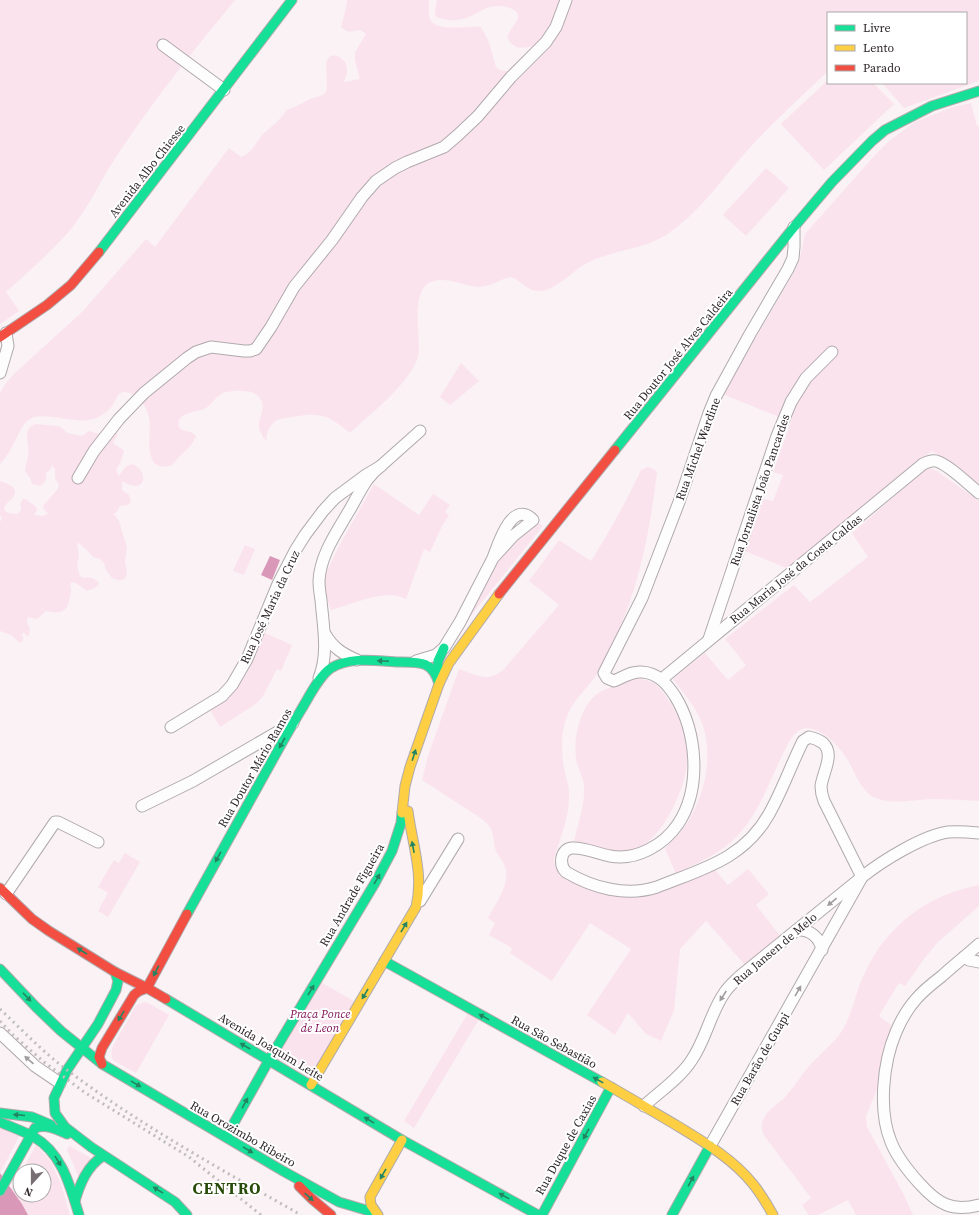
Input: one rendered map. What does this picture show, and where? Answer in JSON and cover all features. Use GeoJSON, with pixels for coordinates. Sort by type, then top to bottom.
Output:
{"type":"FeatureCollection","features":[{"type":"Feature","properties":{"kind":"street","name":"Avenida Albo Chiesse"},"geometry":{"type":"LineString","coordinates":[[3,335],[46,305],[71,285],[90,264],[292,0]]}},
{"type":"Feature","properties":{"kind":"street"},"geometry":{"type":"LineString","coordinates":[[78,478],[94,452],[119,419],[144,393],[186,358],[196,352],[211,347],[244,351],[256,349],[271,327],[294,287],[332,240],[373,184],[395,168],[444,147],[478,116],[511,77],[546,42],[556,27],[566,0]]}},
{"type":"Feature","properties":{"kind":"street"},"geometry":{"type":"LineString","coordinates":[[163,45],[224,90]]}},
{"type":"Feature","properties":{"kind":"street","name":"Rua Doutor José Alves Caldeira"},"geometry":{"type":"LineString","coordinates":[[438,681],[449,663],[498,596],[794,227],[832,182],[872,141],[886,130],[932,106],[979,91]]}},
{"type":"Feature","properties":{"kind":"street","name":"Rua Michel Wardine"},"geometry":{"type":"LineString","coordinates":[[662,679],[651,674],[641,672],[625,675],[615,680],[609,679],[604,673],[642,598],[679,502],[716,396],[793,258],[794,227]]}},
{"type":"Feature","properties":{"kind":"street"},"geometry":{"type":"LineString","coordinates":[[0,372],[8,346],[3,335]]}},
{"type":"Feature","properties":{"kind":"street","name":"Rua Jornalista João Pancardes"},"geometry":{"type":"LineString","coordinates":[[709,640],[777,436],[790,402],[806,378],[832,352]]}},
{"type":"Feature","properties":{"kind":"street","name":"Rua José Maria da Cruz"},"geometry":{"type":"LineString","coordinates":[[171,727],[222,696],[232,685],[247,659],[278,584],[295,551],[323,511],[335,498],[358,486],[420,431]]}},
{"type":"Feature","properties":{"kind":"street","name":"Rua Maria José da Costa Caldas"},"geometry":{"type":"LineString","coordinates":[[662,679],[924,464],[931,461],[948,467],[979,493]]}},
{"type":"Feature","properties":{"kind":"street","name":"Rua José Maria da Cruz"},"geometry":{"type":"LineString","coordinates":[[318,683],[324,658],[324,634],[319,590],[320,573],[326,553],[358,486]]}},
{"type":"Feature","properties":{"kind":"street"},"geometry":{"type":"LineString","coordinates":[[438,681],[437,664],[440,654],[460,622],[493,558]]}},
{"type":"Feature","properties":{"kind":"street"},"geometry":{"type":"LineString","coordinates":[[324,634],[337,650],[358,660]]}},
{"type":"Feature","properties":{"kind":"street"},"geometry":{"type":"LineString","coordinates":[[411,662],[430,657],[441,652],[444,648]]}},
{"type":"Feature","properties":{"kind":"street"},"geometry":{"type":"LineString","coordinates":[[437,664],[445,662],[460,648]]}},
{"type":"Feature","properties":{"kind":"street","name":"Rua Doutor Mário Ramos"},"geometry":{"type":"LineString","coordinates":[[146,988],[293,723],[327,671],[344,662],[358,660],[437,664]]}},
{"type":"Feature","properties":{"kind":"street"},"geometry":{"type":"LineString","coordinates":[[425,664],[433,669],[438,681]]}},
{"type":"Feature","properties":{"kind":"street"},"geometry":{"type":"LineString","coordinates":[[662,679],[679,704],[692,738],[692,783],[687,805],[678,824],[672,831],[645,852],[632,856],[611,856],[573,848],[565,851],[562,856],[562,863],[563,869],[567,873],[586,882],[602,887],[626,891],[642,891],[657,887],[720,862],[740,848],[764,822],[774,806],[803,741],[811,737],[821,742],[827,748],[828,755],[821,788],[823,798],[862,877]]}},
{"type":"Feature","properties":{"kind":"street","name":"Rua Andrade Figueira"},"geometry":{"type":"LineString","coordinates":[[226,1137],[269,1060],[389,857],[401,823],[406,786],[412,760],[438,681]]}},
{"type":"Feature","properties":{"kind":"street"},"geometry":{"type":"LineString","coordinates":[[142,806],[193,781],[293,723]]}},
{"type":"Feature","properties":{"kind":"street"},"geometry":{"type":"LineString","coordinates":[[406,786],[408,814],[420,885],[420,896],[416,907]]}},
{"type":"Feature","properties":{"kind":"street"},"geometry":{"type":"LineString","coordinates":[[3,891],[54,822],[58,822],[98,842]]}},
{"type":"Feature","properties":{"kind":"street","name":"Rua Jansen de Melo"},"geometry":{"type":"LineString","coordinates":[[644,1106],[683,1072],[691,1062],[722,997],[740,976],[873,868],[885,860],[926,839],[947,832],[979,833]]}},
{"type":"Feature","properties":{"kind":"street"},"geometry":{"type":"LineString","coordinates":[[311,1085],[458,839]]}},
{"type":"Feature","properties":{"kind":"street","name":"Rua Barão de Guapi"},"geometry":{"type":"LineString","coordinates":[[672,1215],[862,877]]}},
{"type":"Feature","properties":{"kind":"street","name":"Avenida Joaquim Leite"},"geometry":{"type":"LineString","coordinates":[[3,891],[32,919],[115,972],[146,988],[402,1140],[538,1215]]}},
{"type":"Feature","properties":{"kind":"street"},"geometry":{"type":"LineString","coordinates":[[798,930],[804,930],[815,936],[820,942],[822,950]]}},
{"type":"Feature","properties":{"kind":"street"},"geometry":{"type":"LineString","coordinates":[[979,944],[923,992],[908,1010],[901,1021],[893,1040],[887,1060],[883,1091],[884,1113],[888,1134],[896,1151],[908,1170],[945,1210],[979,1205]]}},
{"type":"Feature","properties":{"kind":"street"},"geometry":{"type":"LineString","coordinates":[[964,957],[969,960],[979,962]]}},
{"type":"Feature","properties":{"kind":"street","name":"Rua São Sebastião"},"geometry":{"type":"LineString","coordinates":[[384,961],[611,1087],[710,1146],[749,1178],[762,1195],[773,1215]]}},
{"type":"Feature","properties":{"kind":"street","name":"Rua Orozimbo Ribeiro"},"geometry":{"type":"LineString","coordinates":[[0,968],[60,1031],[102,1064],[290,1175],[339,1202],[377,1215]]}},
{"type":"Feature","properties":{"kind":"street"},"geometry":{"type":"LineString","coordinates":[[115,972],[119,979],[118,986],[100,1022],[66,1070],[54,1102],[55,1113],[65,1127],[103,1156],[176,1202],[186,1215]]}},
{"type":"Feature","properties":{"kind":"street"},"geometry":{"type":"LineString","coordinates":[[102,1064],[99,1054],[105,1042],[131,999],[137,993],[146,988]]}},
{"type":"Feature","properties":{"kind":"street"},"geometry":{"type":"LineString","coordinates":[[0,1034],[35,1066],[60,1083]]}},
{"type":"Feature","properties":{"kind":"street","name":"Rua Duque de Caxias"},"geometry":{"type":"LineString","coordinates":[[542,1215],[611,1087]]}},
{"type":"Feature","properties":{"kind":"street"},"geometry":{"type":"LineString","coordinates":[[0,1113],[38,1118],[91,1147]]}},
{"type":"Feature","properties":{"kind":"street"},"geometry":{"type":"LineString","coordinates":[[0,1122],[31,1135],[50,1149],[60,1162],[79,1215]]}},
{"type":"Feature","properties":{"kind":"street"},"geometry":{"type":"LineString","coordinates":[[0,1191],[36,1128],[42,1126],[53,1128],[67,1134]]}},
{"type":"Feature","properties":{"kind":"street"},"geometry":{"type":"LineString","coordinates":[[377,1215],[371,1205],[370,1197],[402,1140]]}},
{"type":"Feature","properties":{"kind":"street"},"geometry":{"type":"LineString","coordinates":[[74,1200],[86,1174],[95,1162],[103,1156]]}},
{"type":"Feature","properties":{"kind":"street"},"geometry":{"type":"LineString","coordinates":[[290,1175],[305,1193],[331,1215]]}},
{"type":"Feature","properties":{"kind":"green space"},"geometry":{"type":"Polygon","coordinates":[[[0,0],[235,0],[144,116],[110,166],[83,212],[71,229],[47,254],[6,292],[19,311],[0,324],[0,0]]]}},
{"type":"Feature","properties":{"kind":"green space"},"geometry":{"type":"Polygon","coordinates":[[[347,0],[429,0],[429,17],[434,23],[439,26],[454,28],[481,27],[489,42],[496,67],[500,70],[512,72],[534,47],[516,47],[508,39],[511,29],[517,20],[518,16],[516,12],[510,8],[495,6],[489,7],[464,18],[446,20],[436,17],[435,11],[437,0],[979,0],[979,81],[904,108],[883,84],[967,84],[967,12],[827,12],[827,72],[756,141],[714,191],[691,215],[666,235],[657,240],[589,262],[577,269],[558,284],[545,290],[539,291],[530,289],[514,278],[510,277],[482,287],[443,280],[431,282],[424,287],[420,295],[418,305],[419,349],[414,366],[399,387],[350,433],[338,423],[327,417],[308,415],[277,420],[269,429],[266,441],[259,427],[263,409],[261,399],[251,392],[227,392],[220,394],[206,408],[187,414],[180,418],[179,426],[181,430],[191,432],[196,436],[191,445],[173,464],[164,467],[153,462],[152,459],[149,445],[150,425],[147,411],[136,397],[132,394],[124,392],[119,394],[112,406],[105,413],[92,419],[75,420],[42,416],[30,419],[23,425],[8,453],[0,464],[0,393],[14,374],[83,311],[146,239],[155,247],[229,148],[241,157],[247,154],[263,134],[278,121],[287,110],[310,99],[323,95],[326,92],[326,64],[330,56],[338,56],[344,61],[347,70],[344,82],[360,79],[355,61],[355,52],[366,34],[360,30],[348,31],[341,27],[347,0]]]}},
{"type":"Feature","properties":{"kind":"green space"},"geometry":{"type":"Polygon","coordinates":[[[827,81],[827,84],[874,84],[894,104],[824,170],[781,124],[827,81]]]}},
{"type":"Feature","properties":{"kind":"green space"},"geometry":{"type":"Polygon","coordinates":[[[971,103],[977,126],[979,126],[979,484],[932,451],[786,568],[745,551],[763,499],[773,501],[783,475],[773,472],[791,422],[723,394],[796,269],[805,234],[889,141],[915,122],[953,107],[971,103]]]}},
{"type":"Feature","properties":{"kind":"green space"},"geometry":{"type":"Polygon","coordinates":[[[766,168],[789,188],[746,236],[723,215],[766,168]]]}},
{"type":"Feature","properties":{"kind":"green space"},"geometry":{"type":"Polygon","coordinates":[[[461,363],[479,381],[450,405],[440,397],[461,363]]]}},
{"type":"Feature","properties":{"kind":"green space"},"geometry":{"type":"Polygon","coordinates":[[[36,424],[58,426],[67,433],[82,436],[89,431],[99,434],[115,431],[117,436],[113,442],[124,451],[116,470],[119,476],[125,467],[132,464],[142,472],[143,481],[136,486],[122,481],[122,490],[129,495],[131,502],[128,505],[120,506],[116,513],[113,513],[119,521],[127,548],[125,561],[127,573],[126,577],[123,580],[112,578],[106,570],[104,563],[100,559],[93,557],[77,542],[79,556],[77,565],[80,576],[93,579],[99,583],[98,585],[87,591],[78,584],[72,582],[70,584],[71,591],[69,602],[65,609],[59,612],[46,611],[37,619],[28,617],[27,623],[30,628],[29,635],[27,636],[22,633],[22,642],[19,642],[11,635],[0,631],[0,522],[2,518],[0,515],[0,481],[11,486],[15,490],[14,496],[7,503],[4,510],[11,514],[20,512],[21,502],[23,499],[26,499],[36,507],[37,510],[34,515],[42,516],[48,514],[43,506],[57,490],[59,485],[55,478],[55,469],[52,465],[49,471],[46,472],[45,482],[40,486],[32,484],[25,471],[28,459],[27,433],[31,426],[36,424]]]}},
{"type":"Feature","properties":{"kind":"green space"},"geometry":{"type":"Polygon","coordinates":[[[648,467],[655,470],[657,473],[643,555],[632,595],[610,651],[595,677],[571,709],[563,728],[562,754],[569,789],[569,802],[564,827],[554,859],[555,865],[561,873],[618,895],[714,869],[728,885],[748,869],[769,894],[756,905],[781,937],[745,965],[706,921],[680,949],[674,1010],[661,1041],[646,1034],[628,1013],[615,1035],[587,1015],[631,949],[590,923],[552,981],[510,953],[512,948],[489,935],[495,923],[488,918],[501,894],[506,880],[505,867],[496,851],[490,827],[479,817],[422,780],[428,756],[459,669],[482,677],[492,676],[503,670],[559,605],[529,581],[559,540],[591,561],[618,516],[641,470],[648,467]]]}},
{"type":"Feature","properties":{"kind":"green space"},"geometry":{"type":"Polygon","coordinates":[[[929,468],[937,471],[979,501],[979,801],[930,799],[890,801],[875,798],[863,787],[846,757],[833,742],[821,732],[808,728],[802,729],[793,736],[789,742],[761,801],[753,816],[743,829],[732,841],[719,851],[676,874],[665,848],[677,837],[696,807],[702,791],[706,773],[707,756],[706,739],[700,718],[673,679],[705,653],[728,680],[746,665],[725,639],[794,585],[810,602],[868,557],[852,533],[929,468]]]}},
{"type":"Feature","properties":{"kind":"green space"},"geometry":{"type":"Polygon","coordinates":[[[374,484],[419,515],[433,494],[450,505],[445,512],[449,515],[442,526],[430,552],[424,549],[406,599],[394,595],[383,595],[368,598],[331,610],[325,593],[326,573],[338,548],[374,484]]]}},
{"type":"Feature","properties":{"kind":"green space"},"geometry":{"type":"Polygon","coordinates":[[[534,520],[543,526],[465,623],[492,564],[534,520]]]}},
{"type":"Feature","properties":{"kind":"green space"},"geometry":{"type":"Polygon","coordinates":[[[245,545],[255,549],[244,575],[233,571],[245,545]]]}},
{"type":"Feature","properties":{"kind":"green space"},"geometry":{"type":"Polygon","coordinates":[[[265,633],[292,645],[281,671],[277,669],[263,696],[257,703],[220,727],[209,708],[230,694],[242,681],[251,665],[265,633]]]}},
{"type":"Feature","properties":{"kind":"green space"},"geometry":{"type":"Polygon","coordinates":[[[631,679],[642,679],[652,682],[658,686],[665,695],[679,719],[685,736],[687,763],[685,775],[676,802],[661,828],[641,847],[630,851],[617,852],[574,841],[581,814],[584,794],[583,780],[575,750],[577,731],[583,712],[593,697],[604,690],[631,679]]]}},
{"type":"Feature","properties":{"kind":"green space"},"geometry":{"type":"Polygon","coordinates":[[[125,853],[140,862],[108,917],[98,911],[108,893],[98,887],[114,860],[119,863],[125,853]]]}},
{"type":"Feature","properties":{"kind":"green space"},"geometry":{"type":"Polygon","coordinates":[[[979,885],[979,906],[938,942],[905,986],[899,983],[879,1016],[891,1025],[884,1053],[879,1084],[866,1116],[867,1127],[904,1195],[913,1215],[856,1215],[848,1200],[818,1215],[809,1215],[802,1205],[811,1198],[762,1131],[762,1122],[765,1116],[786,1096],[808,1067],[839,1035],[850,1015],[859,986],[866,970],[874,955],[890,934],[914,912],[934,900],[955,891],[979,885]]]}},
{"type":"Feature","properties":{"kind":"green space","name":"Praça Ponce de Leon"},"geometry":{"type":"Polygon","coordinates":[[[319,981],[357,1003],[310,1082],[272,1059],[319,981]]]}},
{"type":"Feature","properties":{"kind":"green space"},"geometry":{"type":"Polygon","coordinates":[[[144,1002],[169,1015],[136,1073],[114,1061],[111,1052],[135,1007],[144,1002]]]}},
{"type":"Feature","properties":{"kind":"green space"},"geometry":{"type":"Polygon","coordinates":[[[468,1013],[479,1019],[414,1128],[404,1121],[468,1013]]]}},
{"type":"Feature","properties":{"kind":"green space"},"geometry":{"type":"Polygon","coordinates":[[[0,1127],[20,1135],[0,1173],[0,1127]]]}},
{"type":"Feature","properties":{"kind":"green space"},"geometry":{"type":"Polygon","coordinates":[[[36,1145],[51,1163],[26,1163],[36,1145]]]}},
{"type":"Feature","properties":{"kind":"green space"},"geometry":{"type":"Polygon","coordinates":[[[69,1146],[93,1159],[80,1180],[67,1150],[69,1146]]]}},
{"type":"Feature","properties":{"kind":"green space"},"geometry":{"type":"Polygon","coordinates":[[[52,1164],[61,1184],[70,1215],[28,1215],[21,1203],[52,1203],[52,1164]]]}},
{"type":"Feature","properties":{"kind":"shaded area"},"geometry":{"type":"Polygon","coordinates":[[[270,556],[280,560],[272,580],[261,575],[270,556]]]}},
{"type":"Feature","properties":{"kind":"shaded area"},"geometry":{"type":"Polygon","coordinates":[[[0,1173],[12,1190],[12,1203],[21,1203],[28,1215],[0,1215],[0,1173]]]}},
{"type":"Feature","properties":{"kind":"railway"},"geometry":{"type":"LineString","coordinates":[[0,1009],[33,1041],[67,1070],[123,1110],[241,1181],[301,1215]]}},
{"type":"Feature","properties":{"kind":"railway"},"geometry":{"type":"LineString","coordinates":[[0,1021],[13,1035],[44,1062],[84,1092],[189,1157],[261,1215]]}},
{"type":"Feature","properties":{"kind":"traffic: fast"},"geometry":{"type":"LineString","coordinates":[[99,252],[292,0]]}},
{"type":"Feature","properties":{"kind":"traffic: fast"},"geometry":{"type":"LineString","coordinates":[[615,450],[794,227],[832,182],[872,141],[885,130],[932,106],[979,91]]}},
{"type":"Feature","properties":{"kind":"traffic: fast"},"geometry":{"type":"LineString","coordinates":[[438,679],[438,661],[444,648]]}},
{"type":"Feature","properties":{"kind":"traffic: fast"},"geometry":{"type":"LineString","coordinates":[[187,914],[290,729],[322,676],[331,668],[347,662],[364,660],[413,662],[425,664],[429,667],[436,676],[439,684]]}},
{"type":"Feature","properties":{"kind":"traffic: fast"},"geometry":{"type":"LineString","coordinates":[[226,1137],[269,1060],[375,883],[392,851],[401,823],[402,813]]}},
{"type":"Feature","properties":{"kind":"traffic: fast"},"geometry":{"type":"LineString","coordinates":[[384,961],[602,1082]]}},
{"type":"Feature","properties":{"kind":"traffic: fast"},"geometry":{"type":"LineString","coordinates":[[0,969],[61,1031],[102,1064],[283,1171],[339,1202],[366,1210],[376,1215]]}},
{"type":"Feature","properties":{"kind":"traffic: fast"},"geometry":{"type":"LineString","coordinates":[[115,972],[118,981],[116,990],[98,1024],[67,1070],[54,1098],[55,1113],[65,1127],[91,1147],[175,1202],[187,1215]]}},
{"type":"Feature","properties":{"kind":"traffic: fast"},"geometry":{"type":"LineString","coordinates":[[166,999],[402,1140],[538,1215]]}},
{"type":"Feature","properties":{"kind":"traffic: fast"},"geometry":{"type":"LineString","coordinates":[[542,1215],[611,1087]]}},
{"type":"Feature","properties":{"kind":"traffic: fast"},"geometry":{"type":"LineString","coordinates":[[0,1113],[32,1117],[51,1125]]}},
{"type":"Feature","properties":{"kind":"traffic: fast"},"geometry":{"type":"LineString","coordinates":[[0,1122],[34,1137],[52,1152],[64,1171],[79,1215]]}},
{"type":"Feature","properties":{"kind":"traffic: fast"},"geometry":{"type":"LineString","coordinates":[[0,1191],[35,1128],[47,1127],[67,1134]]}},
{"type":"Feature","properties":{"kind":"traffic: fast"},"geometry":{"type":"LineString","coordinates":[[672,1215],[710,1146]]}},
{"type":"Feature","properties":{"kind":"traffic: fast"},"geometry":{"type":"LineString","coordinates":[[75,1201],[79,1188],[88,1170],[103,1156]]}},
{"type":"Feature","properties":{"kind":"traffic: slow"},"geometry":{"type":"LineString","coordinates":[[402,813],[405,786],[410,767],[439,684],[449,663],[499,594]]}},
{"type":"Feature","properties":{"kind":"traffic: slow"},"geometry":{"type":"LineString","coordinates":[[311,1085],[416,907],[419,883],[408,811]]}},
{"type":"Feature","properties":{"kind":"traffic: slow"},"geometry":{"type":"LineString","coordinates":[[602,1082],[687,1131],[727,1159],[753,1184],[773,1215]]}},
{"type":"Feature","properties":{"kind":"traffic: slow"},"geometry":{"type":"LineString","coordinates":[[378,1215],[371,1205],[370,1197],[402,1140]]}},
{"type":"Feature","properties":{"kind":"traffic: jam"},"geometry":{"type":"LineString","coordinates":[[0,337],[47,305],[71,285],[99,252]]}},
{"type":"Feature","properties":{"kind":"traffic: jam"},"geometry":{"type":"LineString","coordinates":[[499,594],[615,450]]}},
{"type":"Feature","properties":{"kind":"traffic: jam"},"geometry":{"type":"LineString","coordinates":[[0,888],[32,919],[49,931],[115,972],[166,999]]}},
{"type":"Feature","properties":{"kind":"traffic: jam"},"geometry":{"type":"LineString","coordinates":[[102,1064],[99,1057],[102,1048],[134,995],[147,988],[187,914]]}},
{"type":"Feature","properties":{"kind":"traffic: jam"},"geometry":{"type":"LineString","coordinates":[[299,1186],[331,1215]]}},
{"type":"Feature","properties":{"kind":"district","name":"CENTRO"},"geometry":{"type":"Point","coordinates":[227,1188]}}]}
